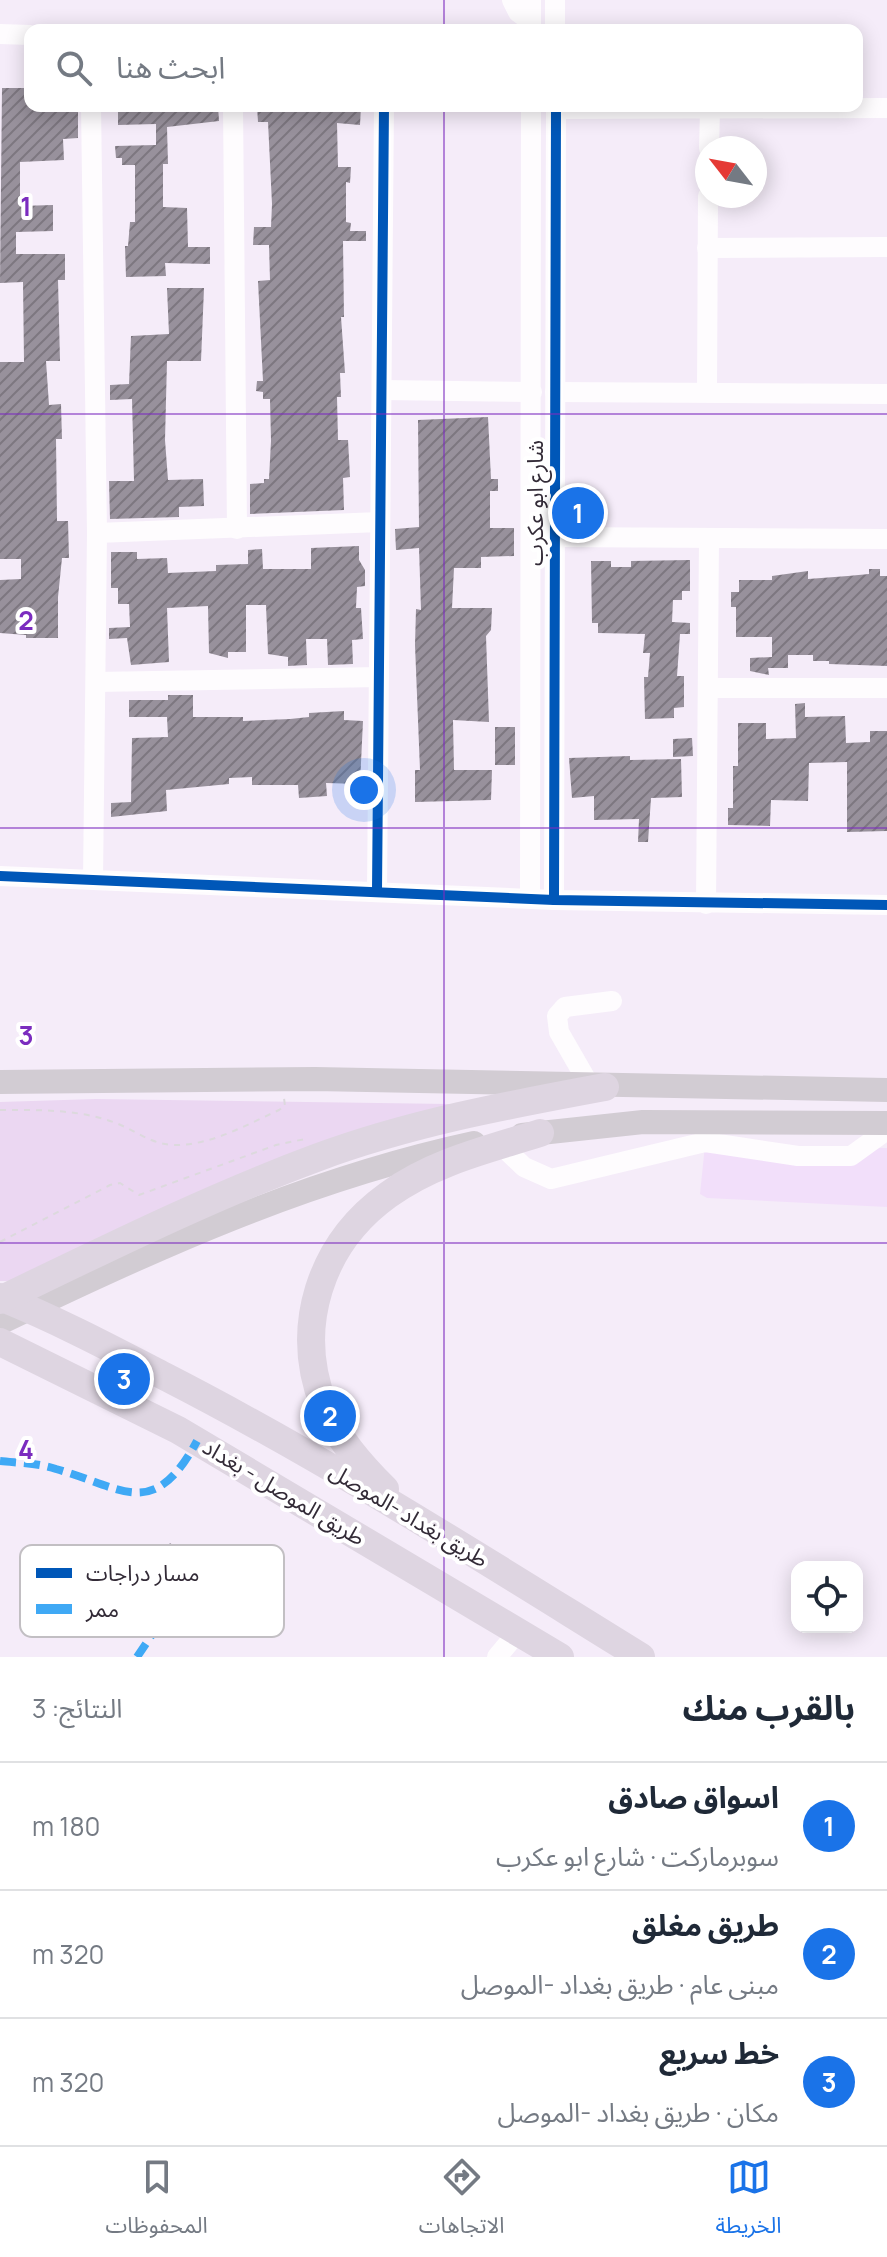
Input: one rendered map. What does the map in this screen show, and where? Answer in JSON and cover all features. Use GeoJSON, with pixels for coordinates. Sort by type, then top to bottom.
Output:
{"type":"FeatureCollection","features":[{"type":"Feature","properties":{"kind":"highway"},"geometry":{"type":"LineString","coordinates":[[0,1298],[75,1275],[318,1157],[466,1112],[598,1086]]}},
{"type":"Feature","properties":{"kind":"highway"},"geometry":{"type":"LineString","coordinates":[[404,1510],[355,1457],[325,1408],[310,1340],[315,1300],[330,1258],[369,1209],[390,1193],[436,1167],[540,1133]]}},
{"type":"Feature","properties":{"kind":"highway","name":"طريق بغداد -الموصل"},"geometry":{"type":"LineString","coordinates":[[0,1298],[61,1321],[238,1413],[404,1510],[641,1657]]}},
{"type":"Feature","properties":{"kind":"highway","name":"طريق الموصل - بغداد"},"geometry":{"type":"LineString","coordinates":[[0,1342],[178,1430],[560,1657]]}},
{"type":"Feature","properties":{"kind":"main road"},"geometry":{"type":"LineString","coordinates":[[0,1082],[315,1079],[887,1090]]}},
{"type":"Feature","properties":{"kind":"main road"},"geometry":{"type":"LineString","coordinates":[[0,1323],[75,1275],[268,1202],[432,1152],[540,1133],[643,1122],[887,1123]]}},
{"type":"Feature","properties":{"kind":"street"},"geometry":{"type":"LineString","coordinates":[[512,0],[529,24]]}},
{"type":"Feature","properties":{"kind":"street"},"geometry":{"type":"LineString","coordinates":[[531,0],[531,24]]}},
{"type":"Feature","properties":{"kind":"street"},"geometry":{"type":"LineString","coordinates":[[555,0],[555,24]]}},
{"type":"Feature","properties":{"kind":"street"},"geometry":{"type":"LineString","coordinates":[[0,34],[24,35]]}},
{"type":"Feature","properties":{"kind":"street"},"geometry":{"type":"LineString","coordinates":[[863,108],[887,108]]}},
{"type":"Feature","properties":{"kind":"street"},"geometry":{"type":"LineString","coordinates":[[91,112],[97,533],[93,880]]}},
{"type":"Feature","properties":{"kind":"street"},"geometry":{"type":"LineString","coordinates":[[233,112],[237,529]]}},
{"type":"Feature","properties":{"kind":"street"},"geometry":{"type":"LineString","coordinates":[[377,891],[384,112]]}},
{"type":"Feature","properties":{"kind":"street"},"geometry":{"type":"LineString","coordinates":[[530,898],[531,112]]}},
{"type":"Feature","properties":{"kind":"street","name":"شارع ابو عكرب"},"geometry":{"type":"LineString","coordinates":[[554,900],[556,112]]}},
{"type":"Feature","properties":{"kind":"street"},"geometry":{"type":"LineString","coordinates":[[709,136],[710,112]]}},
{"type":"Feature","properties":{"kind":"street"},"geometry":{"type":"LineString","coordinates":[[707,392],[708,208]]}},
{"type":"Feature","properties":{"kind":"street"},"geometry":{"type":"LineString","coordinates":[[707,248],[887,247]]}},
{"type":"Feature","properties":{"kind":"street"},"geometry":{"type":"LineString","coordinates":[[531,249],[556,249]]}},
{"type":"Feature","properties":{"kind":"street"},"geometry":{"type":"LineString","coordinates":[[382,390],[532,392]]}},
{"type":"Feature","properties":{"kind":"street"},"geometry":{"type":"LineString","coordinates":[[555,392],[887,394]]}},
{"type":"Feature","properties":{"kind":"street"},"geometry":{"type":"LineString","coordinates":[[97,533],[380,522]]}},
{"type":"Feature","properties":{"kind":"street"},"geometry":{"type":"LineString","coordinates":[[555,537],[887,539]]}},
{"type":"Feature","properties":{"kind":"street"},"geometry":{"type":"LineString","coordinates":[[706,904],[711,688],[709,539]]}},
{"type":"Feature","properties":{"kind":"street"},"geometry":{"type":"LineString","coordinates":[[96,682],[379,677]]}},
{"type":"Feature","properties":{"kind":"street"},"geometry":{"type":"LineString","coordinates":[[711,688],[887,688]]}},
{"type":"Feature","properties":{"kind":"street"},"geometry":{"type":"LineString","coordinates":[[0,876],[554,900],[887,905]]}},
{"type":"Feature","properties":{"kind":"street"},"geometry":{"type":"LineString","coordinates":[[598,1086],[559,1032],[557,1016],[565,1007],[612,1001]]}},
{"type":"Feature","properties":{"kind":"street"},"geometry":{"type":"LineString","coordinates":[[501,1145],[524,1167],[551,1179],[713,1141],[770,1153],[851,1156],[887,1130]]}},
{"type":"Feature","properties":{"kind":"street"},"geometry":{"type":"LineString","coordinates":[[497,1657],[517,1633]]}},
{"type":"Feature","properties":{"kind":"path"},"geometry":{"type":"LineString","coordinates":[[0,1110],[88,1114],[160,1143],[182,1144],[222,1135],[279,1110],[285,1106],[284,1097]]}},
{"type":"Feature","properties":{"kind":"path"},"geometry":{"type":"LineString","coordinates":[[0,1242],[110,1185],[120,1183],[139,1195],[276,1145],[308,1138]]}},
{"type":"Feature","properties":{"kind":"shaded area"},"geometry":{"type":"Polygon","coordinates":[[[96,1099],[449,1104],[449,1112],[12,1281],[0,1281],[0,1102],[96,1099]]]}},
{"type":"Feature","properties":{"kind":"shaded area"},"geometry":{"type":"Polygon","coordinates":[[[705,1145],[887,1148],[887,1207],[707,1198],[700,1194],[705,1145]]]}},
{"type":"Feature","properties":{"kind":"building"},"geometry":{"type":"Polygon","coordinates":[[[2,88],[24,88],[24,112],[78,112],[78,138],[63,139],[64,160],[20,162],[20,206],[53,205],[53,231],[16,232],[16,254],[65,254],[65,280],[58,280],[60,361],[46,361],[49,405],[61,404],[62,439],[56,439],[57,521],[68,521],[69,558],[62,558],[58,638],[26,638],[26,635],[0,633],[0,580],[21,579],[21,559],[0,559],[0,362],[24,362],[23,282],[0,283],[2,88]]]}},
{"type":"Feature","properties":{"kind":"building"},"geometry":{"type":"Polygon","coordinates":[[[118,112],[218,112],[219,121],[167,127],[168,164],[163,164],[163,207],[187,208],[188,247],[210,247],[210,264],[165,263],[166,276],[126,277],[125,246],[128,246],[130,222],[135,222],[135,165],[122,165],[122,158],[116,158],[115,146],[156,145],[156,124],[118,125],[118,112]]]}},
{"type":"Feature","properties":{"kind":"building"},"geometry":{"type":"Polygon","coordinates":[[[257,112],[361,112],[360,125],[337,123],[338,167],[351,167],[350,183],[346,182],[346,222],[351,223],[350,231],[366,231],[366,241],[343,241],[344,317],[341,317],[345,373],[340,373],[341,397],[337,397],[338,440],[348,440],[350,477],[343,478],[344,510],[250,514],[250,484],[264,483],[264,479],[269,479],[271,441],[270,399],[263,399],[263,392],[256,391],[257,381],[263,381],[258,281],[270,280],[269,245],[253,245],[254,227],[271,227],[272,204],[268,122],[258,122],[257,112]]]}},
{"type":"Feature","properties":{"kind":"building"},"geometry":{"type":"Polygon","coordinates":[[[167,288],[204,288],[201,361],[167,361],[165,440],[168,480],[203,479],[204,506],[179,507],[179,517],[110,519],[109,481],[134,481],[132,399],[110,400],[110,385],[129,384],[131,336],[169,334],[167,288]]]}},
{"type":"Feature","properties":{"kind":"building"},"geometry":{"type":"Polygon","coordinates":[[[488,417],[491,479],[498,479],[498,491],[490,491],[490,528],[514,528],[514,556],[481,557],[481,568],[454,568],[452,608],[492,608],[491,630],[486,636],[489,722],[453,720],[454,770],[492,770],[491,800],[415,802],[415,770],[420,770],[415,645],[416,609],[421,610],[419,548],[396,550],[395,529],[419,527],[418,420],[488,417]]]}},
{"type":"Feature","properties":{"kind":"building"},"geometry":{"type":"Polygon","coordinates":[[[359,546],[365,586],[357,587],[356,608],[361,608],[363,639],[352,640],[353,664],[328,665],[327,639],[306,639],[307,665],[288,666],[288,657],[268,654],[266,605],[246,605],[246,652],[228,652],[228,658],[209,653],[208,606],[167,608],[169,662],[131,665],[127,638],[109,639],[109,628],[130,627],[129,604],[118,604],[118,588],[111,588],[111,552],[137,552],[137,559],[167,558],[168,573],[216,571],[216,565],[248,564],[248,550],[262,549],[263,569],[311,569],[311,548],[359,546]]]}},
{"type":"Feature","properties":{"kind":"building"},"geometry":{"type":"Polygon","coordinates":[[[690,560],[690,591],[682,591],[682,600],[673,600],[672,622],[690,623],[690,634],[680,634],[677,676],[684,676],[684,707],[674,708],[674,718],[645,719],[644,677],[648,677],[650,653],[643,653],[645,634],[598,633],[598,623],[592,623],[591,561],[611,561],[611,567],[631,567],[631,561],[690,560]]]}},
{"type":"Feature","properties":{"kind":"building"},"geometry":{"type":"Polygon","coordinates":[[[869,569],[880,569],[880,576],[887,576],[887,666],[829,664],[829,661],[813,661],[813,655],[788,655],[788,668],[768,668],[769,675],[750,671],[750,658],[772,657],[772,637],[736,637],[736,607],[731,607],[731,592],[739,592],[739,580],[772,580],[772,576],[808,571],[808,579],[848,576],[869,574],[869,569]]]}},
{"type":"Feature","properties":{"kind":"building"},"geometry":{"type":"Polygon","coordinates":[[[168,695],[193,695],[193,717],[243,717],[243,721],[290,719],[309,717],[309,713],[344,711],[344,720],[363,721],[360,784],[326,783],[327,796],[299,798],[298,785],[252,785],[252,777],[229,778],[229,784],[166,790],[167,811],[111,817],[111,803],[131,802],[132,738],[168,737],[167,717],[129,717],[129,700],[168,700],[168,695]]]}},
{"type":"Feature","properties":{"kind":"building"},"geometry":{"type":"Polygon","coordinates":[[[805,703],[805,717],[845,716],[846,743],[870,742],[870,731],[887,731],[887,831],[847,832],[847,762],[809,763],[808,801],[771,800],[770,826],[728,825],[728,808],[733,808],[733,766],[738,766],[738,723],[766,723],[766,739],[796,738],[795,704],[805,703]]]}},
{"type":"Feature","properties":{"kind":"building"},"geometry":{"type":"Polygon","coordinates":[[[495,727],[515,727],[515,765],[495,765],[495,727]]]}},
{"type":"Feature","properties":{"kind":"building"},"geometry":{"type":"Polygon","coordinates":[[[692,738],[693,756],[673,757],[673,739],[692,738]]]}},
{"type":"Feature","properties":{"kind":"building"},"geometry":{"type":"Polygon","coordinates":[[[630,756],[630,760],[681,759],[682,797],[651,798],[648,842],[638,842],[639,819],[594,820],[594,796],[572,798],[569,758],[630,756]]]}},
{"type":"Feature","properties":{"kind":"marked path"},"geometry":{"type":"LineString","coordinates":[[0,1461],[49,1467],[119,1490],[136,1492],[151,1490],[166,1482],[197,1441]]}},
{"type":"Feature","properties":{"kind":"marked path"},"geometry":{"type":"LineString","coordinates":[[137,1657],[150,1637]]}},
{"type":"Feature","properties":{"kind":"cycle path"},"geometry":{"type":"LineString","coordinates":[[377,891],[384,112]]}},
{"type":"Feature","properties":{"kind":"cycle path"},"geometry":{"type":"LineString","coordinates":[[554,900],[556,112]]}},
{"type":"Feature","properties":{"kind":"cycle path"},"geometry":{"type":"LineString","coordinates":[[0,876],[554,900],[887,905]]}},
{"type":"Feature","properties":{"kind":"place","name":"اسواق صادق"},"geometry":{"type":"Point","coordinates":[578,513]}},
{"type":"Feature","properties":{"kind":"place","name":"خط سريع"},"geometry":{"type":"Point","coordinates":[124,1379]}},
{"type":"Feature","properties":{"kind":"place","name":"طريق مغلق"},"geometry":{"type":"Point","coordinates":[330,1416]}}]}
